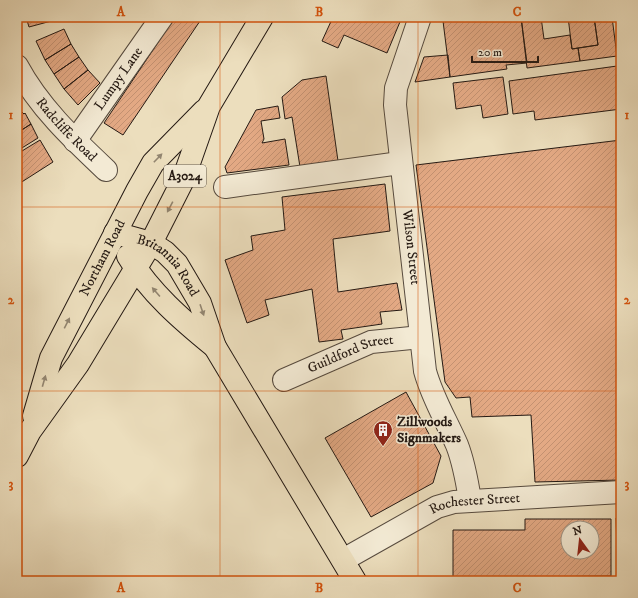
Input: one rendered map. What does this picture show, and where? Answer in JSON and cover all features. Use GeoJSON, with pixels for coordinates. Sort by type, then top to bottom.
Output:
{"type":"FeatureCollection","features":[{"type":"Feature","properties":{"kind":"main road","name":"Northam Road"},"geometry":{"type":"LineString","coordinates":[[17,456],[30,431],[78,364],[151,243],[183,180],[209,106],[262,17]]}},
{"type":"Feature","properties":{"kind":"main road","name":"Northam Road"},"geometry":{"type":"LineString","coordinates":[[30,431],[50,358],[153,163],[209,106]]}},
{"type":"Feature","properties":{"kind":"main road","name":"Britannia Road"},"geometry":{"type":"LineString","coordinates":[[115,233],[151,243],[165,252],[178,264],[200,303],[215,347],[355,581]]}},
{"type":"Feature","properties":{"kind":"main road","name":"Britannia Road"},"geometry":{"type":"LineString","coordinates":[[115,233],[135,268],[180,318],[215,347]]}},
{"type":"Feature","properties":{"kind":"street","name":"Lumpy Lane"},"geometry":{"type":"LineString","coordinates":[[75,141],[162,17]]}},
{"type":"Feature","properties":{"kind":"street","name":"Wilson Street"},"geometry":{"type":"LineString","coordinates":[[420,17],[396,88],[395,105],[400,163],[425,371],[430,389],[457,446],[464,468],[470,500]]}},
{"type":"Feature","properties":{"kind":"street","name":"Radcliffe Road"},"geometry":{"type":"LineString","coordinates":[[17,66],[34,95],[75,141],[106,170]]}},
{"type":"Feature","properties":{"kind":"street"},"geometry":{"type":"LineString","coordinates":[[225,187],[400,163]]}},
{"type":"Feature","properties":{"kind":"street","name":"Guildford Street"},"geometry":{"type":"LineString","coordinates":[[284,380],[371,342],[421,337]]}},
{"type":"Feature","properties":{"kind":"street","name":"Rochester Street"},"geometry":{"type":"LineString","coordinates":[[343,560],[437,507],[454,502],[621,492]]}},
{"type":"Feature","properties":{"kind":"building"},"geometry":{"type":"Polygon","coordinates":[[[26,17],[54,17],[55,20],[29,27],[26,17]]]}},
{"type":"Feature","properties":{"kind":"building"},"geometry":{"type":"Polygon","coordinates":[[[175,17],[202,18],[123,135],[104,123],[175,17]]]}},
{"type":"Feature","properties":{"kind":"building"},"geometry":{"type":"Polygon","coordinates":[[[333,17],[402,17],[387,53],[344,35],[338,48],[322,41],[333,17]]]}},
{"type":"Feature","properties":{"kind":"building"},"geometry":{"type":"Polygon","coordinates":[[[451,17],[521,17],[527,63],[506,65],[507,69],[450,77],[443,21],[452,20],[451,17]]]}},
{"type":"Feature","properties":{"kind":"building"},"geometry":{"type":"Polygon","coordinates":[[[521,17],[541,17],[544,39],[570,35],[572,49],[578,48],[580,61],[527,68],[521,17]]]}},
{"type":"Feature","properties":{"kind":"building"},"geometry":{"type":"Polygon","coordinates":[[[568,17],[594,17],[598,45],[572,49],[568,17]]]}},
{"type":"Feature","properties":{"kind":"building"},"geometry":{"type":"Polygon","coordinates":[[[594,17],[612,17],[617,56],[580,61],[578,48],[598,45],[594,17]]]}},
{"type":"Feature","properties":{"kind":"building"},"geometry":{"type":"Polygon","coordinates":[[[64,29],[71,44],[45,60],[36,41],[64,29]]]}},
{"type":"Feature","properties":{"kind":"building"},"geometry":{"type":"Polygon","coordinates":[[[71,44],[79,57],[54,74],[45,60],[71,44]]]}},
{"type":"Feature","properties":{"kind":"building"},"geometry":{"type":"Polygon","coordinates":[[[448,55],[450,77],[415,82],[424,57],[448,55]]]}},
{"type":"Feature","properties":{"kind":"building"},"geometry":{"type":"Polygon","coordinates":[[[79,57],[88,70],[64,89],[54,74],[79,57]]]}},
{"type":"Feature","properties":{"kind":"building"},"geometry":{"type":"Polygon","coordinates":[[[617,66],[621,109],[535,120],[534,111],[513,114],[509,81],[617,66]]]}},
{"type":"Feature","properties":{"kind":"building"},"geometry":{"type":"Polygon","coordinates":[[[88,70],[100,83],[78,105],[64,89],[88,70]]]}},
{"type":"Feature","properties":{"kind":"building"},"geometry":{"type":"Polygon","coordinates":[[[326,76],[338,161],[300,167],[292,117],[285,119],[282,97],[302,80],[326,76]]]}},
{"type":"Feature","properties":{"kind":"building"},"geometry":{"type":"Polygon","coordinates":[[[503,77],[508,114],[483,118],[481,105],[456,109],[453,83],[503,77]]]}},
{"type":"Feature","properties":{"kind":"building"},"geometry":{"type":"Polygon","coordinates":[[[278,106],[280,118],[261,121],[264,139],[262,143],[285,139],[289,165],[227,173],[225,167],[256,110],[278,106]]]}},
{"type":"Feature","properties":{"kind":"building"},"geometry":{"type":"Polygon","coordinates":[[[22,112],[24,114],[25,113],[31,124],[17,133],[17,116],[22,112]]]}},
{"type":"Feature","properties":{"kind":"building"},"geometry":{"type":"Polygon","coordinates":[[[31,124],[38,138],[17,151],[17,133],[31,124]]]}},
{"type":"Feature","properties":{"kind":"building"},"geometry":{"type":"Polygon","coordinates":[[[40,140],[53,162],[17,185],[17,154],[40,140]]]}},
{"type":"Feature","properties":{"kind":"building"},"geometry":{"type":"Polygon","coordinates":[[[621,140],[621,480],[535,482],[531,415],[472,417],[470,397],[456,398],[445,382],[416,165],[621,140]]]}},
{"type":"Feature","properties":{"kind":"building"},"geometry":{"type":"Polygon","coordinates":[[[385,184],[390,231],[333,239],[338,292],[397,283],[402,310],[380,312],[382,324],[341,330],[343,339],[319,342],[312,289],[265,300],[269,315],[247,323],[225,260],[253,250],[251,236],[285,230],[282,197],[385,184]]]}},
{"type":"Feature","properties":{"kind":"building","name":"Zillwoods Signmakers"},"geometry":{"type":"Polygon","coordinates":[[[406,392],[441,456],[433,483],[371,517],[325,438],[406,392]]]}},
{"type":"Feature","properties":{"kind":"building"},"geometry":{"type":"Polygon","coordinates":[[[616,518],[621,518],[621,581],[618,581],[616,518]]]}},
{"type":"Feature","properties":{"kind":"building"},"geometry":{"type":"Polygon","coordinates":[[[525,519],[611,519],[611,576],[525,577],[525,581],[453,581],[453,530],[525,530],[525,519]]]}},
{"type":"Feature","properties":{"kind":"place","name":"Zillwoods Signmakers"},"geometry":{"type":"Point","coordinates":[383,447]}}]}
